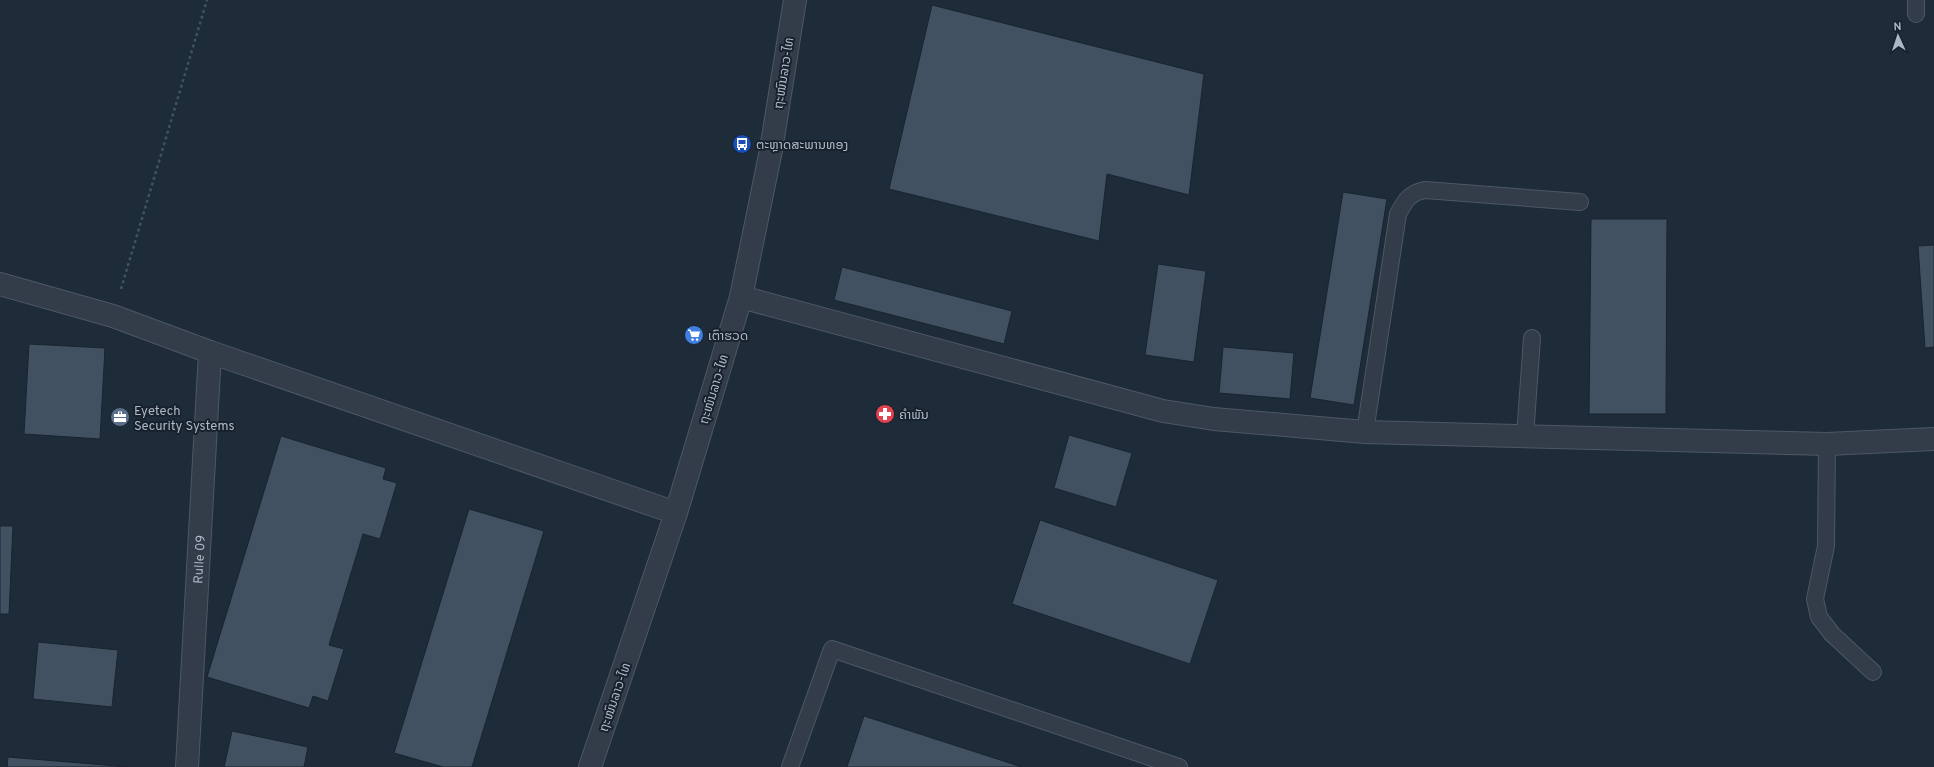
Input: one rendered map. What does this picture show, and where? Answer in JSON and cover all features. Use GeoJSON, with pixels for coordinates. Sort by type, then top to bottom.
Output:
{"type":"FeatureCollection","features":[{"type":"Feature","properties":{"kind":"street","name":"ຖະໜົນລາວ-ໄທ"},"geometry":{"type":"LineString","coordinates":[[590,767],[676,513],[741,297],[771,150],[795,0]]}},
{"type":"Feature","properties":{"kind":"street"},"geometry":{"type":"LineString","coordinates":[[0,284],[113,316],[210,352],[676,513]]}},
{"type":"Feature","properties":{"kind":"street"},"geometry":{"type":"LineString","coordinates":[[741,297],[1163,411],[1214,420],[1365,432],[1827,444],[1934,439]]}},
{"type":"Feature","properties":{"kind":"street","name":"Rulle 09"},"geometry":{"type":"LineString","coordinates":[[187,767],[210,352]]}},
{"type":"Feature","properties":{"kind":"lane"},"geometry":{"type":"LineString","coordinates":[[1365,432],[1398,214],[1406,199],[1416,192],[1425,190],[1580,202]]}},
{"type":"Feature","properties":{"kind":"lane"},"geometry":{"type":"LineString","coordinates":[[1525,436],[1532,338]]}},
{"type":"Feature","properties":{"kind":"lane"},"geometry":{"type":"LineString","coordinates":[[1827,444],[1826,546],[1815,599],[1820,617],[1832,634],[1873,672]]}},
{"type":"Feature","properties":{"kind":"lane"},"geometry":{"type":"LineString","coordinates":[[790,767],[832,649],[1147,762],[1179,767]]}},
{"type":"Feature","properties":{"kind":"path"},"geometry":{"type":"LineString","coordinates":[[113,316],[207,0]]}},
{"type":"Feature","properties":{"kind":"building"},"geometry":{"type":"Polygon","coordinates":[[[932,5],[1204,74],[1189,195],[1107,174],[1099,241],[889,189],[932,5]]]}},
{"type":"Feature","properties":{"kind":"building"},"geometry":{"type":"Polygon","coordinates":[[[1343,192],[1387,199],[1354,405],[1310,398],[1343,192]]]}},
{"type":"Feature","properties":{"kind":"building"},"geometry":{"type":"Polygon","coordinates":[[[1591,219],[1667,219],[1666,414],[1589,414],[1591,219]]]}},
{"type":"Feature","properties":{"kind":"building"},"geometry":{"type":"Polygon","coordinates":[[[1934,245],[1934,347],[1925,348],[1918,246],[1934,245]]]}},
{"type":"Feature","properties":{"kind":"building"},"geometry":{"type":"Polygon","coordinates":[[[1158,264],[1206,271],[1194,362],[1145,355],[1158,264]]]}},
{"type":"Feature","properties":{"kind":"building"},"geometry":{"type":"Polygon","coordinates":[[[842,267],[1012,311],[1004,344],[834,300],[842,267]]]}},
{"type":"Feature","properties":{"kind":"building"},"geometry":{"type":"Polygon","coordinates":[[[29,344],[105,348],[100,439],[24,434],[29,344]]]}},
{"type":"Feature","properties":{"kind":"building"},"geometry":{"type":"Polygon","coordinates":[[[1223,347],[1294,353],[1290,399],[1219,393],[1223,347]]]}},
{"type":"Feature","properties":{"kind":"building"},"geometry":{"type":"Polygon","coordinates":[[[1069,435],[1132,453],[1116,507],[1054,488],[1069,435]]]}},
{"type":"Feature","properties":{"kind":"building"},"geometry":{"type":"Polygon","coordinates":[[[281,436],[386,468],[383,479],[397,483],[380,539],[363,534],[329,645],[344,649],[328,701],[313,696],[309,708],[207,677],[281,436]]]}},
{"type":"Feature","properties":{"kind":"building"},"geometry":{"type":"Polygon","coordinates":[[[469,509],[544,531],[472,767],[443,767],[394,753],[469,509]]]}},
{"type":"Feature","properties":{"kind":"building"},"geometry":{"type":"Polygon","coordinates":[[[1040,520],[1218,580],[1190,664],[1012,604],[1040,520]]]}},
{"type":"Feature","properties":{"kind":"building"},"geometry":{"type":"Polygon","coordinates":[[[0,526],[13,526],[9,614],[0,614],[0,526]]]}},
{"type":"Feature","properties":{"kind":"building"},"geometry":{"type":"Polygon","coordinates":[[[38,642],[118,650],[112,707],[33,699],[38,642]]]}},
{"type":"Feature","properties":{"kind":"building"},"geometry":{"type":"Polygon","coordinates":[[[864,716],[1022,767],[847,767],[864,716]]]}},
{"type":"Feature","properties":{"kind":"building"},"geometry":{"type":"Polygon","coordinates":[[[232,731],[308,747],[304,767],[224,767],[232,731]]]}},
{"type":"Feature","properties":{"kind":"building"},"geometry":{"type":"Polygon","coordinates":[[[8,757],[129,767],[7,767],[8,757]]]}},
{"type":"Feature","properties":{"kind":"place","name":"ຕະຫຼາດສະພານທອງ"},"geometry":{"type":"Point","coordinates":[742,144]}},
{"type":"Feature","properties":{"kind":"place","name":"ເຕົາຮວດ"},"geometry":{"type":"Point","coordinates":[694,335]}},
{"type":"Feature","properties":{"kind":"place","name":"ຄໍາພັນ"},"geometry":{"type":"Point","coordinates":[885,414]}},
{"type":"Feature","properties":{"kind":"place","name":"Eyetech Security Systems"},"geometry":{"type":"Point","coordinates":[120,417]}}]}
